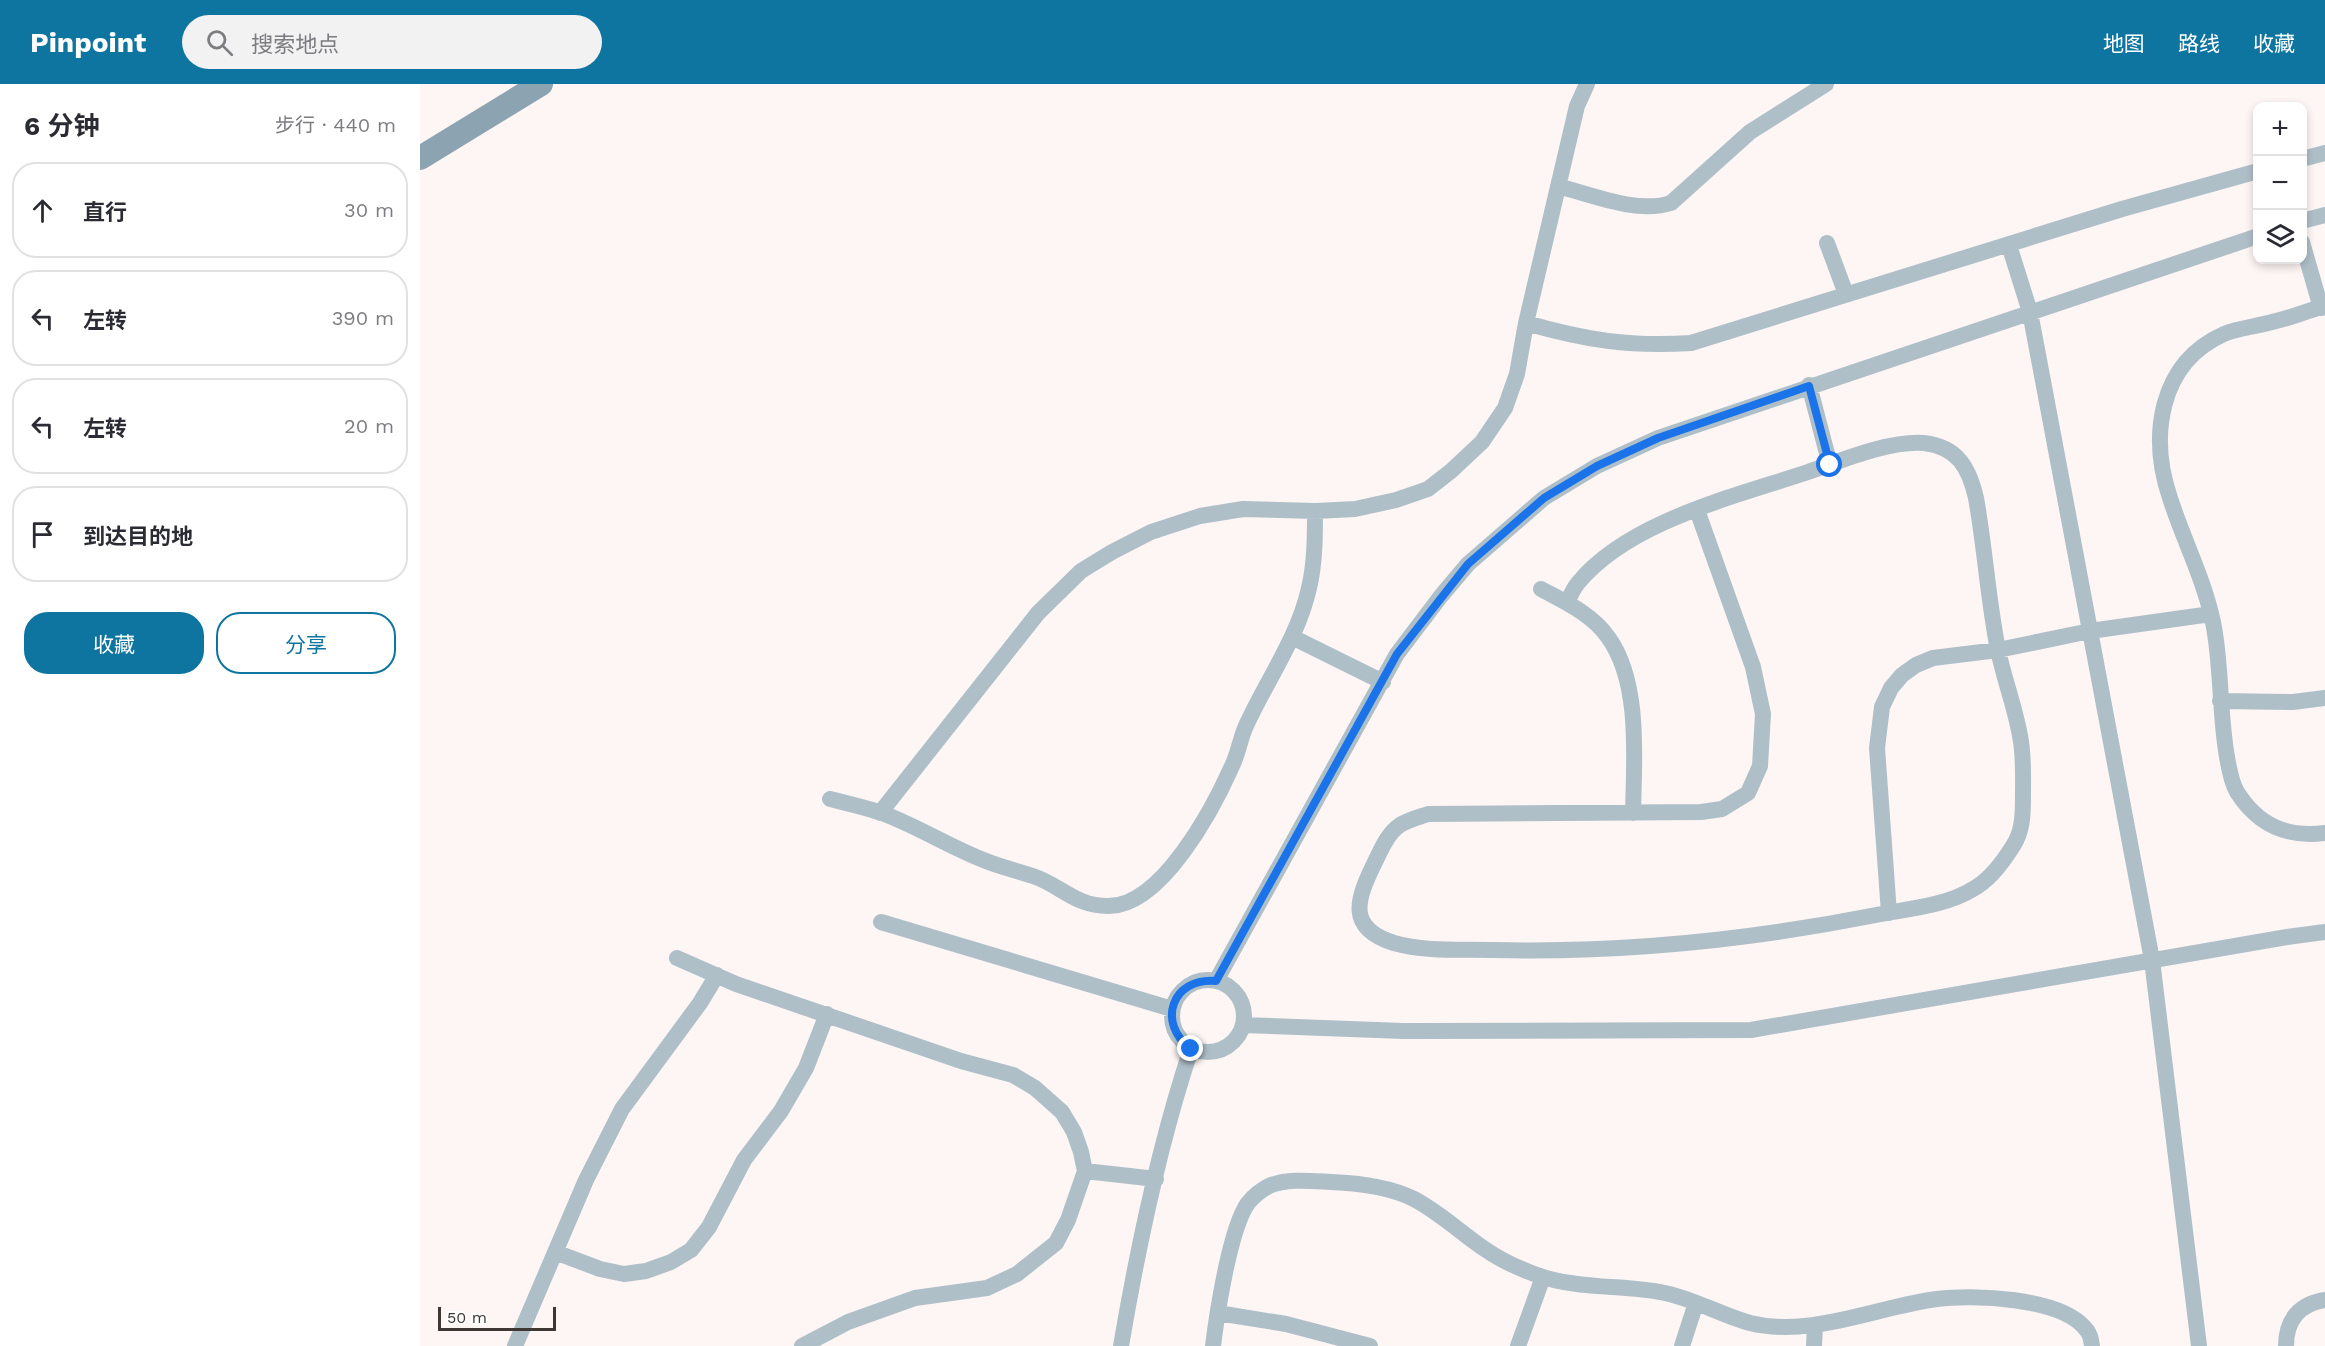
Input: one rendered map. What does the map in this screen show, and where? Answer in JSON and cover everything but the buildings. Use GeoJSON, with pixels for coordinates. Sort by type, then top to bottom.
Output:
{"type":"FeatureCollection","features":[{"type":"Feature","properties":{"kind":"main road"},"geometry":{"type":"LineString","coordinates":[[420,158],[541,84]]}},
{"type":"Feature","properties":{"kind":"street"},"geometry":{"type":"LineString","coordinates":[[880,813],[1038,613],[1081,572],[1112,552],[1151,532],[1200,516],[1243,509],[1315,511],[1355,509],[1396,500],[1428,489],[1482,442],[1505,408],[1516,374],[1577,106],[1587,84]]}},
{"type":"Feature","properties":{"kind":"street"},"geometry":{"type":"LineString","coordinates":[[1558,186],[1641,207],[1658,207],[1671,203],[1750,132],[1826,84]]}},
{"type":"Feature","properties":{"kind":"street"},"geometry":{"type":"LineString","coordinates":[[2307,158],[2325,153]]}},
{"type":"Feature","properties":{"kind":"street"},"geometry":{"type":"LineString","coordinates":[[1526,323],[1565,334],[1613,343],[1652,345],[1691,343],[2122,209],[2253,172]]}},
{"type":"Feature","properties":{"kind":"street"},"geometry":{"type":"LineString","coordinates":[[2307,219],[2325,214]]}},
{"type":"Feature","properties":{"kind":"street"},"geometry":{"type":"LineString","coordinates":[[1216,981],[1397,654],[1468,564],[1544,498],[1597,466],[1658,438],[2253,238]]}},
{"type":"Feature","properties":{"kind":"street"},"geometry":{"type":"LineString","coordinates":[[1827,243],[1846,294]]}},
{"type":"Feature","properties":{"kind":"street"},"geometry":{"type":"LineString","coordinates":[[2009,245],[2030,312],[2152,960],[2199,1346]]}},
{"type":"Feature","properties":{"kind":"street"},"geometry":{"type":"LineString","coordinates":[[2307,257],[2323,307],[2226,334],[2205,345],[2190,357],[2178,374],[2162,410],[2158,437],[2161,464],[2169,495],[2211,614],[2222,731],[2235,790],[2263,820],[2278,830],[2306,836],[2325,833]]}},
{"type":"Feature","properties":{"kind":"street"},"geometry":{"type":"LineString","coordinates":[[1809,386],[1830,465]]}},
{"type":"Feature","properties":{"kind":"street"},"geometry":{"type":"LineString","coordinates":[[1567,603],[1577,584],[1593,567],[1654,527],[1696,510],[1901,444],[1924,443],[1940,447],[1956,456],[1966,466],[1971,476],[1976,498],[1998,650],[2020,737],[2023,801],[2020,835],[1995,871],[1973,890],[1948,900],[1795,931],[1691,944],[1531,951],[1419,948],[1369,932],[1360,913],[1359,897],[1382,847],[1400,825],[1416,818],[1428,814],[1701,812],[1722,809],[1748,793],[1760,766],[1763,714],[1752,667],[1696,510]]}},
{"type":"Feature","properties":{"kind":"street"},"geometry":{"type":"LineString","coordinates":[[830,799],[880,813],[984,860],[1034,877],[1083,904],[1122,905],[1156,883],[1185,847],[1213,806],[1233,764],[1245,729],[1292,637],[1310,587],[1315,540],[1315,511]]}},
{"type":"Feature","properties":{"kind":"street"},"geometry":{"type":"LineString","coordinates":[[1541,590],[1583,613],[1604,632],[1620,662],[1629,689],[1634,722],[1633,813]]}},
{"type":"Feature","properties":{"kind":"street"},"geometry":{"type":"LineString","coordinates":[[1889,913],[1876,748],[1882,707],[1891,688],[1902,675],[1916,665],[1933,658],[1998,650],[2090,631],[2211,614]]}},
{"type":"Feature","properties":{"kind":"street"},"geometry":{"type":"LineString","coordinates":[[1292,637],[1383,681]]}},
{"type":"Feature","properties":{"kind":"street"},"geometry":{"type":"LineString","coordinates":[[2220,701],[2293,702],[2325,698]]}},
{"type":"Feature","properties":{"kind":"street"},"geometry":{"type":"LineString","coordinates":[[882,922],[1172,1009]]}},
{"type":"Feature","properties":{"kind":"street"},"geometry":{"type":"LineString","coordinates":[[1244,1025],[1404,1031],[1751,1030],[2325,932]]}},
{"type":"Feature","properties":{"kind":"street"},"geometry":{"type":"LineString","coordinates":[[677,958],[717,975],[961,1061],[1013,1075],[1035,1088],[1062,1112],[1074,1132],[1085,1171],[1068,1220],[1056,1243],[1017,1274],[987,1288],[915,1298],[848,1322],[802,1346]]}},
{"type":"Feature","properties":{"kind":"street"},"geometry":{"type":"LineString","coordinates":[[515,1346],[593,1165],[622,1109],[700,1004],[717,975]]}},
{"type":"Feature","properties":{"kind":"street"},"geometry":{"type":"LineString","coordinates":[[1205,980],[1216,981],[1228,986],[1238,994],[1243,1005],[1244,1025],[1236,1040],[1227,1048],[1215,1053],[1203,1053],[1191,1049],[1182,1042],[1175,1032],[1172,1009],[1176,998],[1193,983],[1205,980]]}},
{"type":"Feature","properties":{"kind":"street"},"geometry":{"type":"LineString","coordinates":[[555,1252],[600,1269],[624,1274],[646,1271],[671,1262],[691,1250],[709,1227],[744,1160],[781,1111],[806,1068],[827,1014]]}},
{"type":"Feature","properties":{"kind":"street"},"geometry":{"type":"LineString","coordinates":[[1121,1346],[1131,1288],[1174,1101],[1191,1049]]}},
{"type":"Feature","properties":{"kind":"street"},"geometry":{"type":"LineString","coordinates":[[1085,1171],[1156,1179]]}},
{"type":"Feature","properties":{"kind":"street"},"geometry":{"type":"LineString","coordinates":[[1213,1346],[1227,1267],[1241,1216],[1249,1202],[1269,1186],[1283,1182],[1313,1180],[1346,1183],[1411,1198],[1434,1211],[1486,1251],[1512,1265],[1543,1277],[1667,1293],[1749,1322],[1777,1327],[1815,1324],[1939,1299],[1979,1298],[2056,1310],[2084,1326],[2090,1335],[2092,1346]]}},
{"type":"Feature","properties":{"kind":"street"},"geometry":{"type":"LineString","coordinates":[[1518,1346],[1543,1277]]}},
{"type":"Feature","properties":{"kind":"street"},"geometry":{"type":"LineString","coordinates":[[2286,1346],[2286,1334],[2295,1313],[2313,1302],[2325,1300]]}},
{"type":"Feature","properties":{"kind":"street"},"geometry":{"type":"LineString","coordinates":[[1682,1346],[1696,1303]]}},
{"type":"Feature","properties":{"kind":"street"},"geometry":{"type":"LineString","coordinates":[[1218,1313],[1286,1324],[1370,1346]]}},
{"type":"Feature","properties":{"kind":"street"},"geometry":{"type":"LineString","coordinates":[[1814,1346],[1815,1324]]}},
{"type":"Feature","properties":{"kind":"route"},"geometry":{"type":"LineString","coordinates":[[1191,1049],[1175,1032],[1172,1009],[1176,998],[1193,983],[1205,980],[1216,981],[1397,654],[1468,564],[1544,498],[1597,466],[1658,438],[1809,386],[1830,465]]}}]}
